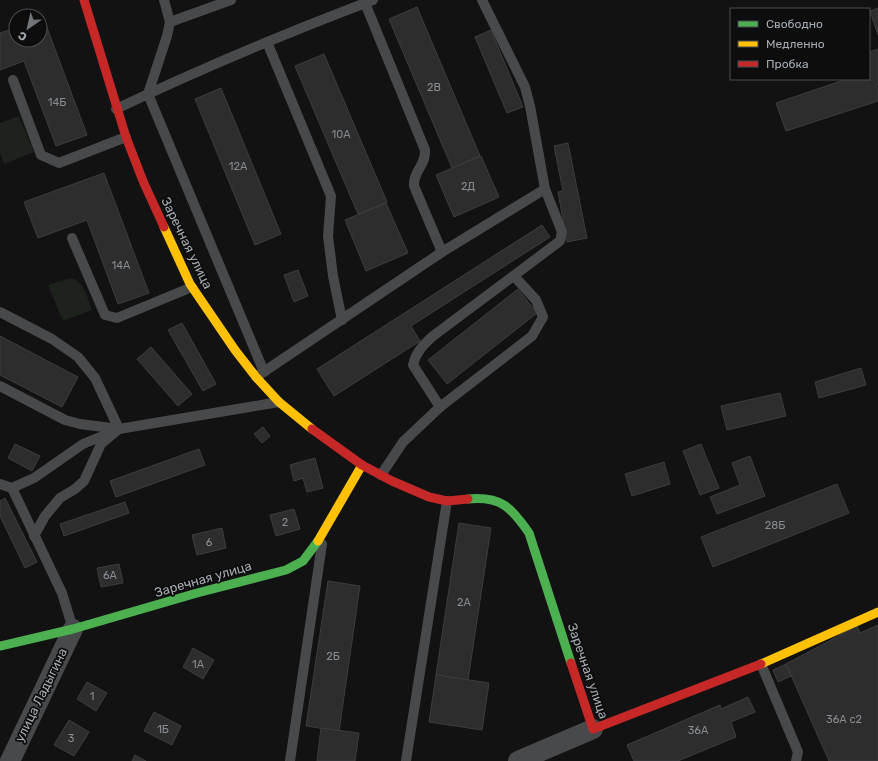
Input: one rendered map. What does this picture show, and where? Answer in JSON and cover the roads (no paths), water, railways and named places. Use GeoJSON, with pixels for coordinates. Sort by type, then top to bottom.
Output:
{"type":"FeatureCollection","features":[{"type":"Feature","properties":{"kind":"street","name":"Заречная улица"},"geometry":{"type":"LineString","coordinates":[[84,0],[116,109],[143,181],[192,287],[235,350],[260,374],[279,402],[319,434],[362,465],[429,497],[447,501],[480,498],[501,502],[518,517],[529,533],[593,729],[760,664],[878,612]]}},
{"type":"Feature","properties":{"kind":"street","name":"Заречная улица"},"geometry":{"type":"LineString","coordinates":[[0,646],[73,630],[198,592],[286,570],[303,560],[314,548],[362,465]]}},
{"type":"Feature","properties":{"kind":"street","name":"улица Ладыгина"},"geometry":{"type":"LineString","coordinates":[[10,761],[73,630]]}},
{"type":"Feature","properties":{"kind":"street"},"geometry":{"type":"LineString","coordinates":[[523,760],[593,729]]}},
{"type":"Feature","properties":{"kind":"lane"},"geometry":{"type":"LineString","coordinates":[[164,0],[170,22],[168,36],[148,94],[260,374],[442,252],[545,189]]}},
{"type":"Feature","properties":{"kind":"lane"},"geometry":{"type":"LineString","coordinates":[[170,22],[231,0]]}},
{"type":"Feature","properties":{"kind":"lane"},"geometry":{"type":"LineString","coordinates":[[440,407],[413,365],[415,355],[422,345],[433,336],[560,241],[562,232],[545,189],[530,106],[525,87],[482,0]]}},
{"type":"Feature","properties":{"kind":"lane"},"geometry":{"type":"LineString","coordinates":[[116,109],[267,42],[369,2],[426,150],[426,158],[414,178],[414,186],[442,252]]}},
{"type":"Feature","properties":{"kind":"lane"},"geometry":{"type":"LineString","coordinates":[[267,42],[331,196],[328,236],[333,276],[342,320]]}},
{"type":"Feature","properties":{"kind":"lane"},"geometry":{"type":"LineString","coordinates":[[13,80],[41,155],[59,163],[126,137]]}},
{"type":"Feature","properties":{"kind":"lane"},"geometry":{"type":"LineString","coordinates":[[72,238],[105,314],[118,318],[192,287]]}},
{"type":"Feature","properties":{"kind":"lane"},"geometry":{"type":"LineString","coordinates":[[382,475],[403,442],[440,407],[532,336],[543,317],[536,300],[514,276]]}},
{"type":"Feature","properties":{"kind":"lane"},"geometry":{"type":"LineString","coordinates":[[0,312],[52,339],[78,357],[95,378],[119,429]]}},
{"type":"Feature","properties":{"kind":"lane"},"geometry":{"type":"LineString","coordinates":[[0,386],[65,420],[80,424],[119,429]]}},
{"type":"Feature","properties":{"kind":"lane"},"geometry":{"type":"LineString","coordinates":[[0,484],[12,488],[34,478],[83,444],[119,429],[279,402]]}},
{"type":"Feature","properties":{"kind":"lane"},"geometry":{"type":"LineString","coordinates":[[34,536],[45,516],[60,498],[75,489],[84,481],[101,444],[119,429]]}},
{"type":"Feature","properties":{"kind":"lane"},"geometry":{"type":"LineString","coordinates":[[12,488],[62,593],[73,630]]}},
{"type":"Feature","properties":{"kind":"lane"},"geometry":{"type":"LineString","coordinates":[[406,761],[447,501]]}},
{"type":"Feature","properties":{"kind":"lane"},"geometry":{"type":"LineString","coordinates":[[290,761],[324,531]]}},
{"type":"Feature","properties":{"kind":"lane"},"geometry":{"type":"LineString","coordinates":[[760,664],[798,752],[796,761]]}}]}
